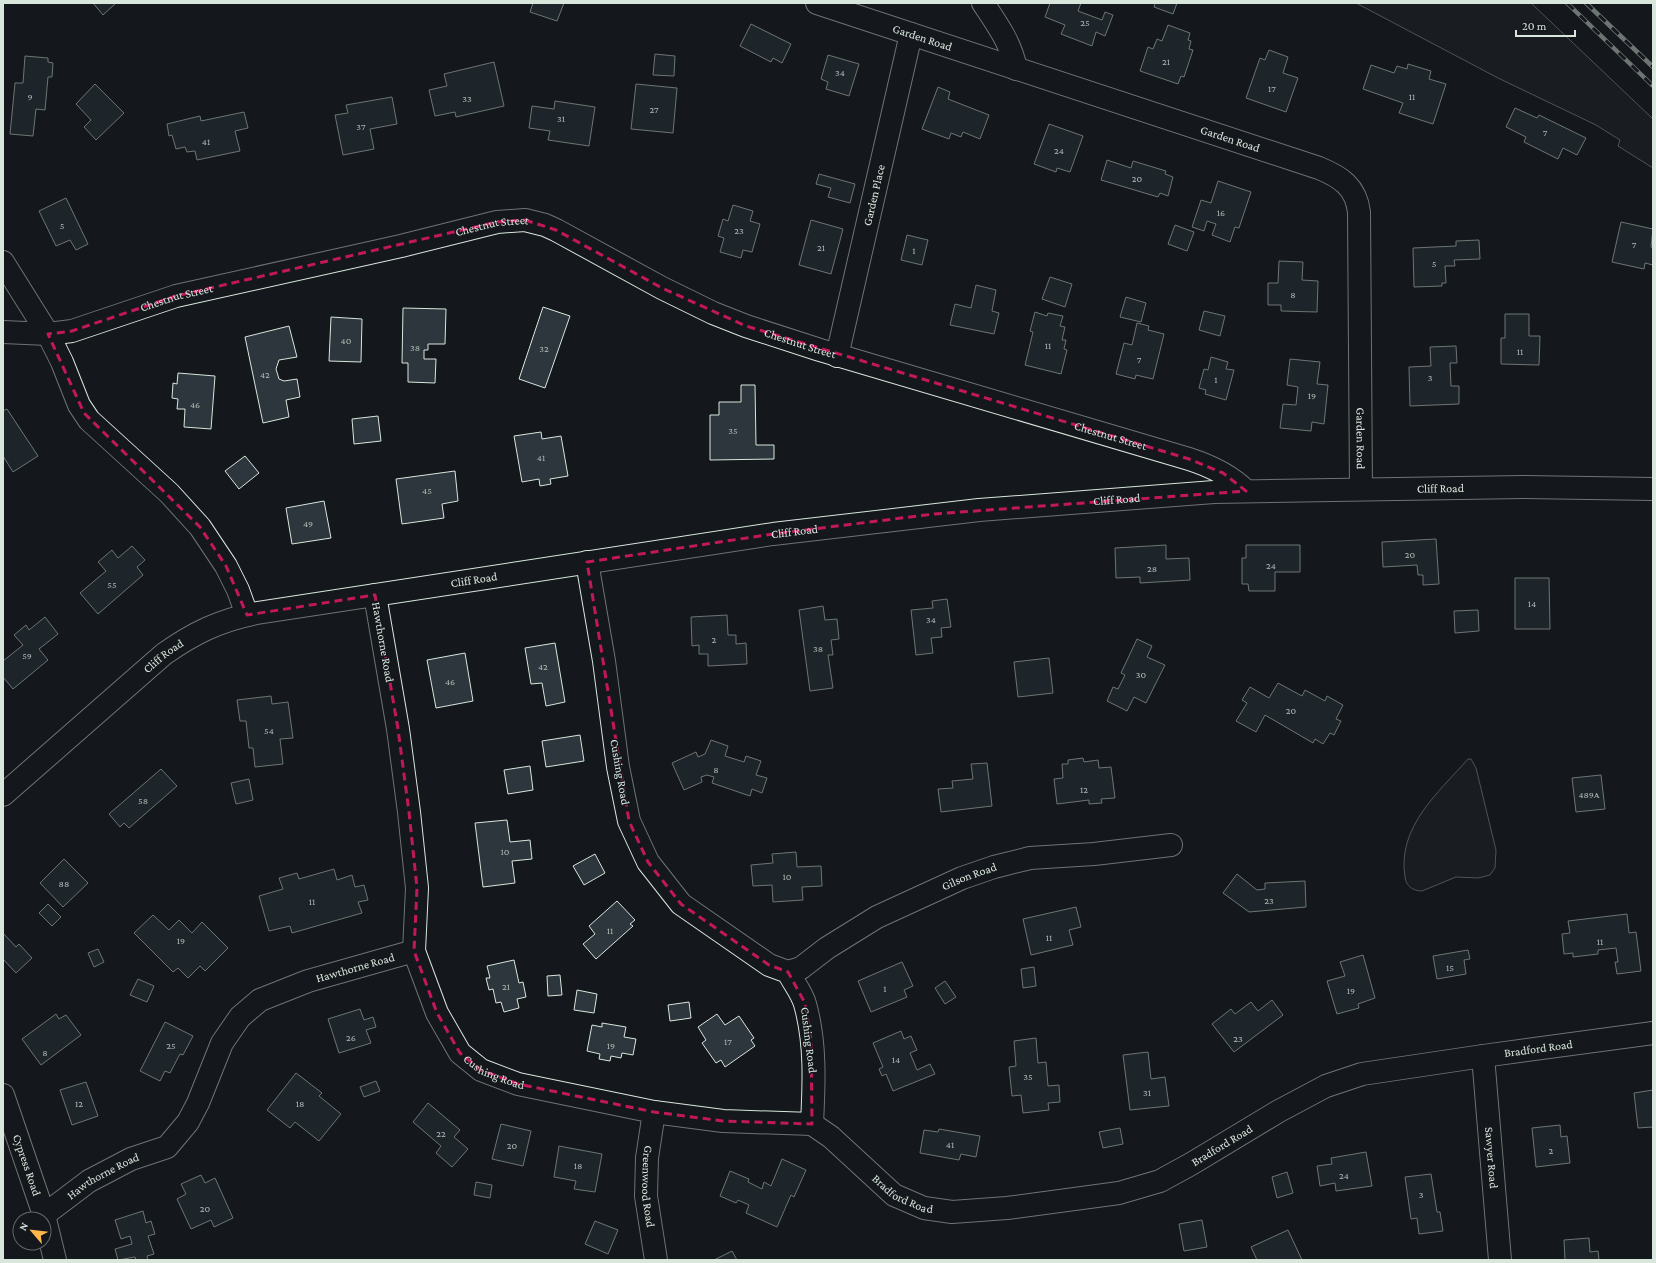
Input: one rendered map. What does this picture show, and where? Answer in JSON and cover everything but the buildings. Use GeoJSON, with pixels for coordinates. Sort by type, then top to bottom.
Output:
{"type":"FeatureCollection","features":[{"type":"Feature","properties":{"kind":"street","name":"Garden Road"},"geometry":{"type":"LineString","coordinates":[[817,3],[1319,168],[1335,175],[1348,185],[1356,197],[1358,212],[1361,489]]}},
{"type":"Feature","properties":{"kind":"street"},"geometry":{"type":"LineString","coordinates":[[983,3],[1005,37],[1014,58],[1016,69]]}},
{"type":"Feature","properties":{"kind":"street","name":"Garden Place"},"geometry":{"type":"LineString","coordinates":[[837,356],[911,34]]}},
{"type":"Feature","properties":{"kind":"street","name":"Chestnut Street"},"geometry":{"type":"LineString","coordinates":[[3,332],[48,334],[72,332],[176,296],[407,244],[497,222],[525,220],[545,225],[556,230],[656,285],[713,313],[746,326],[837,356],[1189,459],[1223,473],[1239,484],[1246,492]]}},
{"type":"Feature","properties":{"kind":"street"},"geometry":{"type":"LineString","coordinates":[[3,262],[48,334],[62,362],[81,409],[98,428],[169,493],[200,527],[226,566],[238,590],[247,615]]}},
{"type":"Feature","properties":{"kind":"street","name":"Cliff Road"},"geometry":{"type":"LineString","coordinates":[[3,795],[164,654],[187,638],[212,625],[247,615],[773,534],[927,515],[1160,496],[1246,492],[1557,487],[1653,488]]}},
{"type":"Feature","properties":{"kind":"street","name":"Cushing Road"},"geometry":{"type":"LineString","coordinates":[[414,951],[437,1013],[460,1053],[481,1070],[518,1084],[654,1112],[723,1121],[812,1124],[814,1077],[811,1040],[805,1003],[788,972],[769,965],[682,904],[648,862],[629,821],[618,767],[604,661],[587,562]]}},
{"type":"Feature","properties":{"kind":"street","name":"Hawthorne Road"},"geometry":{"type":"LineString","coordinates":[[50,1211],[89,1181],[131,1159],[167,1147],[188,1122],[198,1103],[222,1043],[240,1017],[260,1000],[308,981],[414,951],[417,888],[409,812],[398,729],[375,595]]}},
{"type":"Feature","properties":{"kind":"street","name":"Gilson Road"},"geometry":{"type":"LineString","coordinates":[[788,972],[801,968],[827,948],[877,917],[962,878],[994,867],[1030,858],[1094,854],[1171,844]]}},
{"type":"Feature","properties":{"kind":"street","name":"Bradford Road"},"geometry":{"type":"LineString","coordinates":[[812,1124],[831,1137],[894,1195],[924,1208],[952,1212],[1007,1208],[1119,1193],[1160,1181],[1279,1111],[1326,1086],[1362,1074],[1653,1033]]}},
{"type":"Feature","properties":{"kind":"street","name":"Sawyer Road"},"geometry":{"type":"LineString","coordinates":[[1483,1056],[1500,1260]]}},
{"type":"Feature","properties":{"kind":"street","name":"Cypress Road"},"geometry":{"type":"LineString","coordinates":[[3,1095],[42,1211]]}},
{"type":"Feature","properties":{"kind":"street","name":"Greenwood Road"},"geometry":{"type":"LineString","coordinates":[[654,1112],[647,1158],[646,1196],[656,1260]]}},
{"type":"Feature","properties":{"kind":"highlighted area"},"geometry":{"type":"Polygon","coordinates":[[[525,220],[556,230],[662,288],[746,326],[1189,459],[1223,473],[1246,491],[934,514],[773,534],[587,562],[629,821],[648,862],[681,904],[769,965],[788,972],[805,1003],[811,1040],[812,1124],[723,1121],[654,1112],[518,1084],[481,1070],[460,1053],[437,1013],[414,951],[417,888],[409,812],[398,729],[375,595],[247,615],[226,566],[200,527],[84,413],[48,334],[72,331],[176,296],[497,222],[525,220]]]}},
{"type":"Feature","properties":{"kind":"shaded area"},"geometry":{"type":"Polygon","coordinates":[[[1356,3],[1531,3],[1653,119],[1653,168],[1618,146],[1620,140],[1596,125],[1498,78],[1356,3]]]}},
{"type":"Feature","properties":{"kind":"shaded area"},"geometry":{"type":"Polygon","coordinates":[[[1468,759],[1471,759],[1476,768],[1496,850],[1495,868],[1490,875],[1478,878],[1456,877],[1422,891],[1416,890],[1408,885],[1405,877],[1404,859],[1407,842],[1422,812],[1468,759]]]}},
{"type":"Feature","properties":{"kind":"railway"},"geometry":{"type":"LineString","coordinates":[[1567,3],[1653,86]]}},
{"type":"Feature","properties":{"kind":"railway"},"geometry":{"type":"LineString","coordinates":[[1586,3],[1653,67]]}}]}
